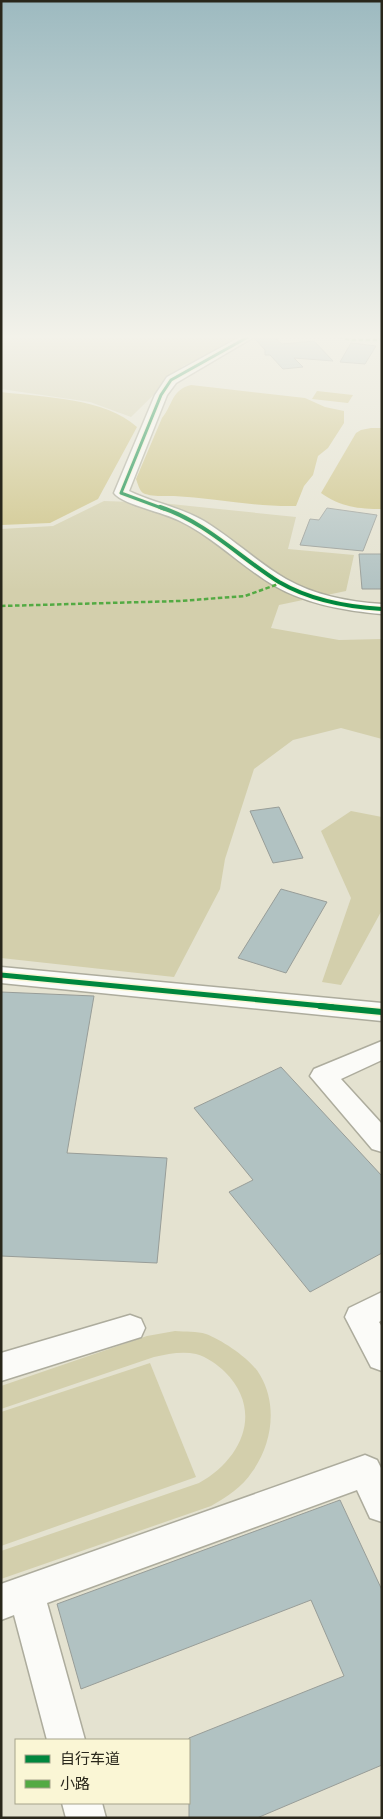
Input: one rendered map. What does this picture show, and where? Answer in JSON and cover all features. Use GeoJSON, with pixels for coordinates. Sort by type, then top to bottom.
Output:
{"type":"FeatureCollection","features":[{"type":"Feature","properties":{"kind":"street"},"geometry":{"type":"LineString","coordinates":[[151,422],[122,493],[137,501],[185,517],[281,583],[327,600],[365,609],[382,609]]}},
{"type":"Feature","properties":{"kind":"street"},"geometry":{"type":"LineString","coordinates":[[1,975],[382,1012]]}},
{"type":"Feature","properties":{"kind":"street"},"geometry":{"type":"LineString","coordinates":[[382,1050],[323,1076],[382,1142]]}},
{"type":"Feature","properties":{"kind":"street"},"geometry":{"type":"LineString","coordinates":[[382,1305],[360,1317],[382,1358]]}},
{"type":"Feature","properties":{"kind":"street"},"geometry":{"type":"LineString","coordinates":[[1,1367],[130,1328]]}},
{"type":"Feature","properties":{"kind":"street"},"geometry":{"type":"LineString","coordinates":[[66,1739],[14,1597],[365,1471],[382,1506]]}},
{"type":"Feature","properties":{"kind":"street"},"geometry":{"type":"LineString","coordinates":[[82,1804],[86,1818]]}},
{"type":"Feature","properties":{"kind":"shaded area"},"geometry":{"type":"Polygon","coordinates":[[[1,422],[130,422],[137,427],[98,499],[50,523],[1,525],[1,422]]]}},
{"type":"Feature","properties":{"kind":"shaded area"},"geometry":{"type":"Polygon","coordinates":[[[160,422],[344,422],[328,448],[318,456],[313,475],[304,486],[296,506],[154,496],[143,493],[136,479],[160,422]]]}},
{"type":"Feature","properties":{"kind":"shaded area"},"geometry":{"type":"Polygon","coordinates":[[[371,428],[382,428],[382,509],[350,506],[328,498],[321,493],[356,433],[371,428]]]}},
{"type":"Feature","properties":{"kind":"shaded area"},"geometry":{"type":"Polygon","coordinates":[[[104,501],[161,503],[296,517],[288,549],[354,555],[346,591],[279,605],[271,628],[339,640],[382,639],[382,739],[341,728],[293,740],[254,769],[225,859],[220,889],[174,977],[1,958],[1,529],[53,526],[104,501]]]}},
{"type":"Feature","properties":{"kind":"shaded area"},"geometry":{"type":"Polygon","coordinates":[[[351,811],[382,817],[382,910],[341,985],[322,982],[351,898],[321,831],[351,811]]]}},
{"type":"Feature","properties":{"kind":"shaded area"},"geometry":{"type":"Polygon","coordinates":[[[175,1331],[199,1332],[213,1337],[228,1345],[243,1357],[260,1375],[269,1399],[270,1425],[264,1450],[252,1472],[234,1491],[211,1506],[1,1579],[1,1551],[199,1483],[227,1461],[243,1433],[245,1418],[243,1402],[237,1387],[225,1372],[208,1359],[196,1354],[180,1353],[154,1357],[1,1409],[1,1386],[147,1336],[175,1331]]]}},
{"type":"Feature","properties":{"kind":"shaded area"},"geometry":{"type":"Polygon","coordinates":[[[150,1363],[196,1477],[1,1546],[1,1412],[150,1363]]]}},
{"type":"Feature","properties":{"kind":"building"},"geometry":{"type":"Polygon","coordinates":[[[327,508],[377,515],[363,551],[300,545],[310,519],[319,520],[327,508]]]}},
{"type":"Feature","properties":{"kind":"building"},"geometry":{"type":"Polygon","coordinates":[[[359,554],[382,554],[382,589],[362,589],[359,554]]]}},
{"type":"Feature","properties":{"kind":"building"},"geometry":{"type":"Polygon","coordinates":[[[279,807],[303,858],[273,863],[250,811],[279,807]]]}},
{"type":"Feature","properties":{"kind":"building"},"geometry":{"type":"Polygon","coordinates":[[[281,889],[327,902],[286,973],[238,958],[281,889]]]}},
{"type":"Feature","properties":{"kind":"building"},"geometry":{"type":"Polygon","coordinates":[[[1,992],[94,996],[67,1153],[167,1158],[157,1263],[1,1256],[1,992]]]}},
{"type":"Feature","properties":{"kind":"building"},"geometry":{"type":"Polygon","coordinates":[[[281,1067],[382,1176],[382,1253],[310,1292],[229,1192],[253,1180],[194,1108],[281,1067]]]}},
{"type":"Feature","properties":{"kind":"building"},"geometry":{"type":"Polygon","coordinates":[[[340,1500],[382,1590],[382,1765],[257,1818],[189,1818],[189,1738],[344,1676],[311,1600],[81,1689],[57,1604],[340,1500]]]}},
{"type":"Feature","properties":{"kind":"marked path"},"geometry":{"type":"LineString","coordinates":[[1,606],[180,601],[245,596],[281,583]]}},
{"type":"Feature","properties":{"kind":"cycle path"},"geometry":{"type":"LineString","coordinates":[[150,422],[121,493],[185,517],[290,587],[329,601],[382,609]]}},
{"type":"Feature","properties":{"kind":"cycle path"},"geometry":{"type":"LineString","coordinates":[[1,975],[382,1012]]}}]}
